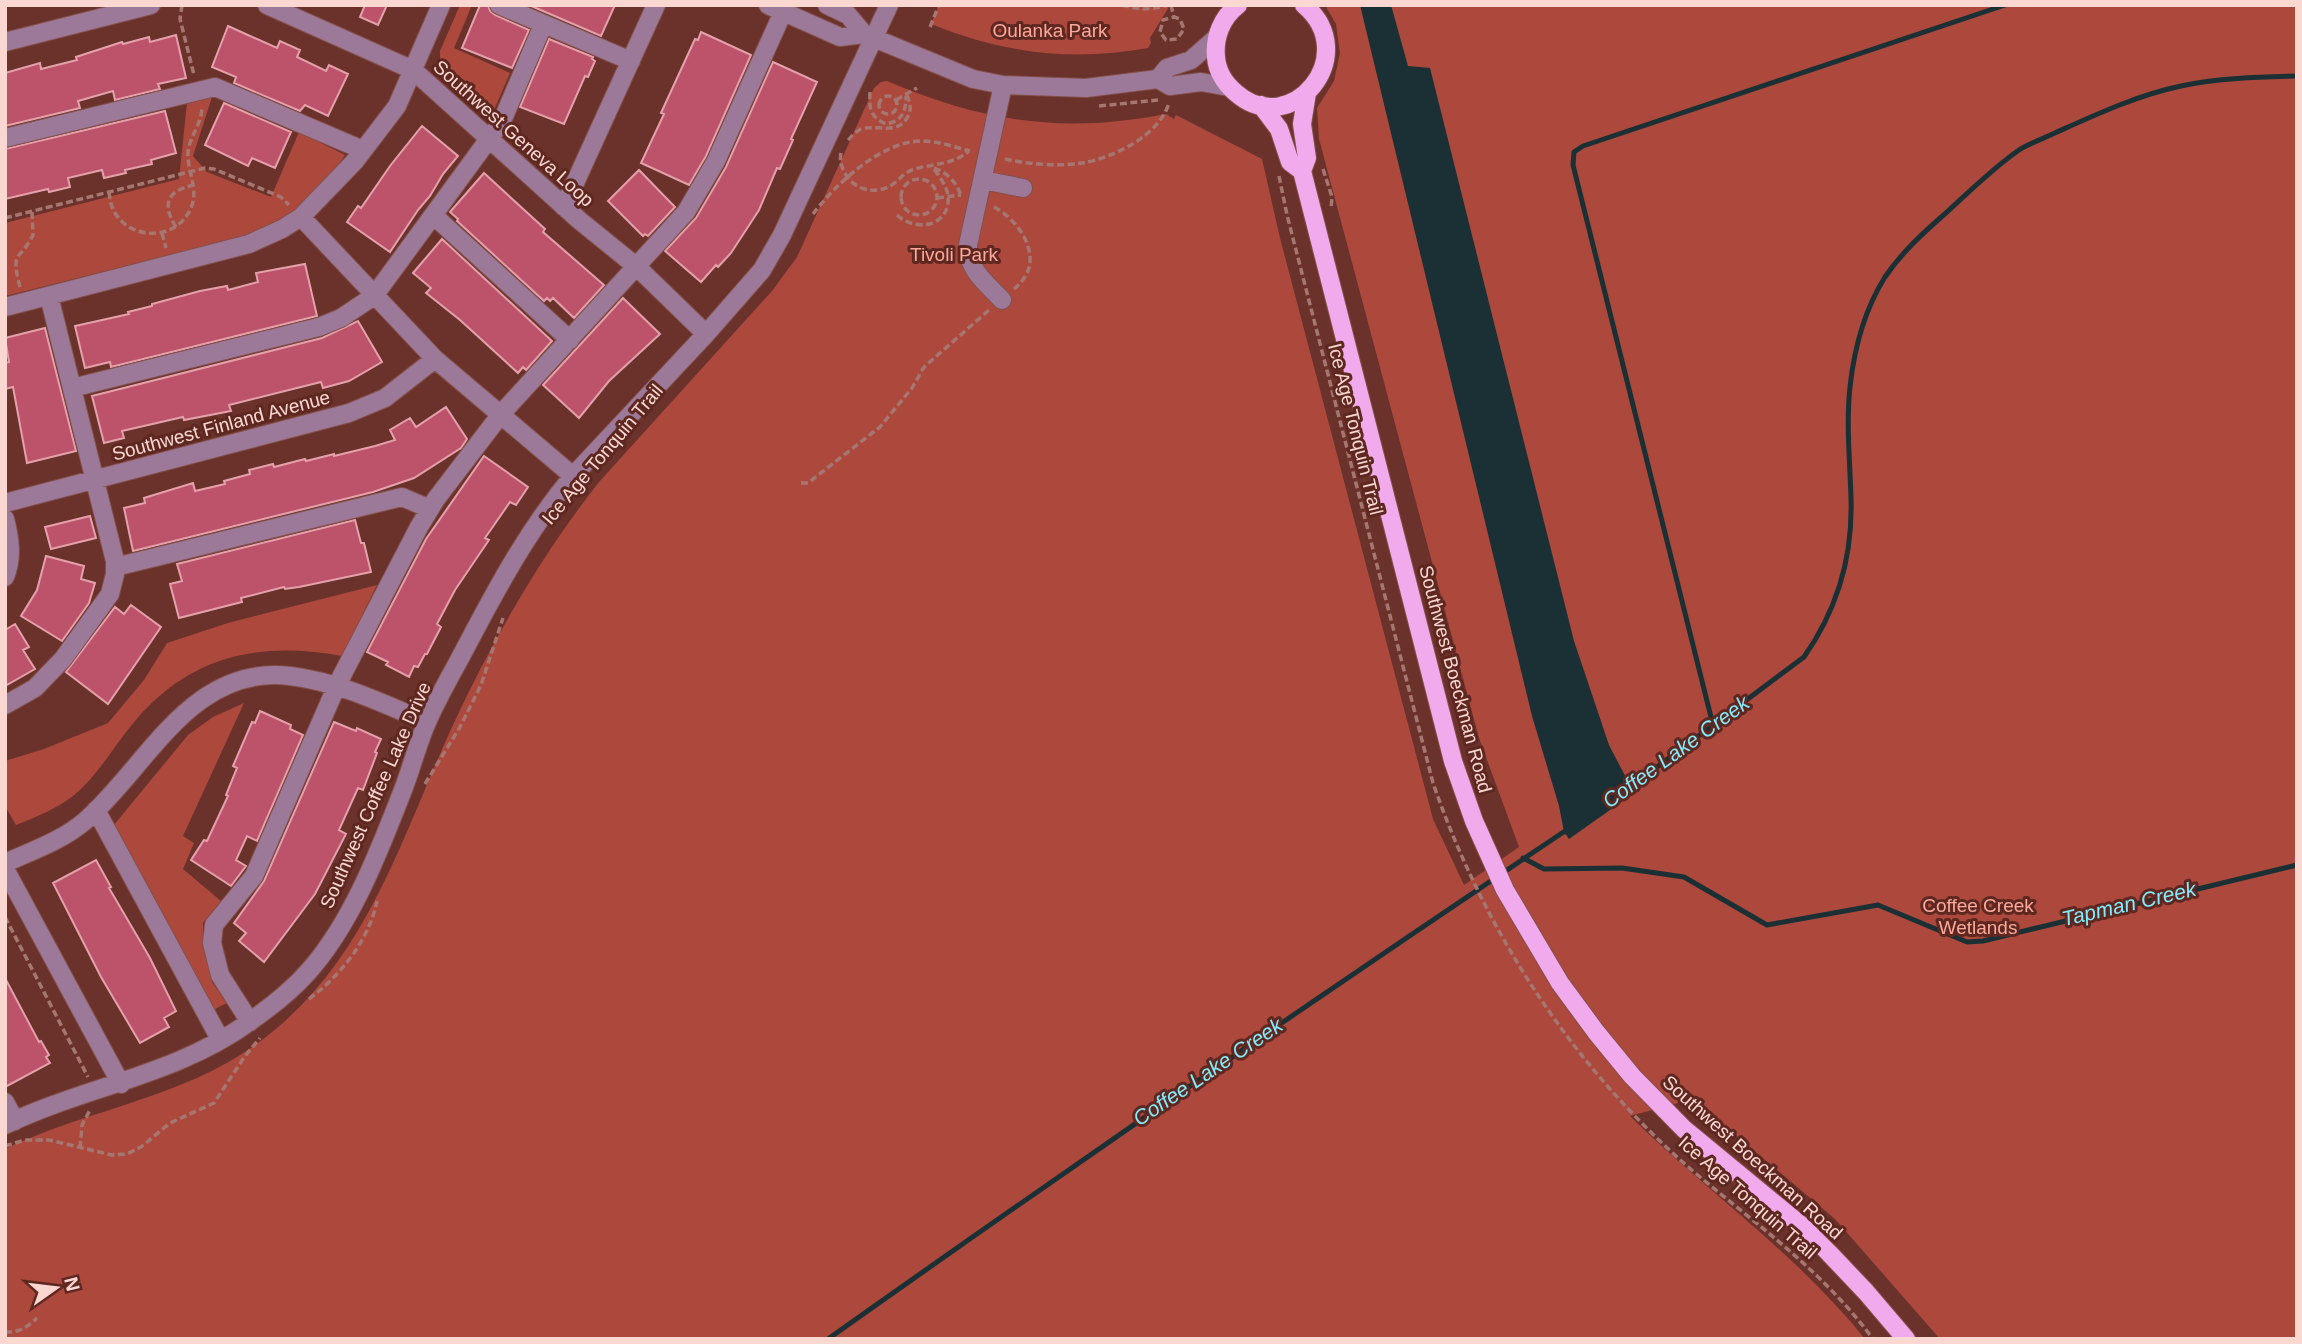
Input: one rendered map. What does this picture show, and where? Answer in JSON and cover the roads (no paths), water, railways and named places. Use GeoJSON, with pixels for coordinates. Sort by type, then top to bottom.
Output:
{"type":"FeatureCollection","features":[{"type":"Feature","properties":{"kind":"main road","name":"Southwest Boeckman Road"},"geometry":{"type":"LineString","coordinates":[[1304,5],[1322,28],[1326,52],[1322,73],[1307,93],[1302,124],[1307,158],[1303,171],[1453,761],[1465,797],[1505,890],[1559,983],[1621,1062],[1684,1129],[1802,1227],[1829,1253],[1906,1339]]}},
{"type":"Feature","properties":{"kind":"main road"},"geometry":{"type":"LineString","coordinates":[[1229,87],[1216,61],[1216,38],[1223,22],[1236,6]]}},
{"type":"Feature","properties":{"kind":"main road","name":"Southwest Boeckman Road"},"geometry":{"type":"LineString","coordinates":[[1229,87],[1241,97],[1261,105],[1279,129],[1290,162],[1303,171]]}},
{"type":"Feature","properties":{"kind":"main road"},"geometry":{"type":"LineString","coordinates":[[1261,105],[1290,103],[1307,93]]}},
{"type":"Feature","properties":{"kind":"street"},"geometry":{"type":"LineString","coordinates":[[5,42],[151,5]]}},
{"type":"Feature","properties":{"kind":"street","name":"Southwest Geneva Loop"},"geometry":{"type":"LineString","coordinates":[[267,5],[413,70],[564,207],[637,267],[706,334]]}},
{"type":"Feature","properties":{"kind":"street"},"geometry":{"type":"LineString","coordinates":[[5,307],[249,244],[301,217],[326,194],[397,106],[441,5]]}},
{"type":"Feature","properties":{"kind":"street"},"geometry":{"type":"LineString","coordinates":[[499,5],[631,61]]}},
{"type":"Feature","properties":{"kind":"street"},"geometry":{"type":"LineString","coordinates":[[564,207],[656,5]]}},
{"type":"Feature","properties":{"kind":"street"},"geometry":{"type":"LineString","coordinates":[[827,5],[848,15],[870,36],[973,79],[1003,85],[1087,88],[1158,79],[1170,86],[1201,82],[1229,87]]}},
{"type":"Feature","properties":{"kind":"street","name":"Southwest Coffee Lake Drive"},"geometry":{"type":"LineString","coordinates":[[10,1123],[171,1064],[250,1022],[307,972],[338,932],[357,894],[402,794],[427,722],[502,578],[554,498],[762,271],[782,235],[870,36],[889,5]]}},
{"type":"Feature","properties":{"kind":"street"},"geometry":{"type":"LineString","coordinates":[[250,1022],[220,975],[212,943],[214,925],[254,876],[337,685],[430,509],[501,414],[686,212],[716,161],[776,8],[840,37],[870,36]]}},
{"type":"Feature","properties":{"kind":"street"},"geometry":{"type":"LineString","coordinates":[[72,388],[330,324],[374,296],[502,121],[543,25]]}},
{"type":"Feature","properties":{"kind":"street"},"geometry":{"type":"LineString","coordinates":[[1158,79],[1167,68],[1191,60],[1216,38]]}},
{"type":"Feature","properties":{"kind":"street"},"geometry":{"type":"LineString","coordinates":[[1002,300],[972,267],[968,257],[968,245],[970,197],[983,180],[1003,85]]}},
{"type":"Feature","properties":{"kind":"street"},"geometry":{"type":"LineString","coordinates":[[5,138],[215,87],[363,150]]}},
{"type":"Feature","properties":{"kind":"street"},"geometry":{"type":"LineString","coordinates":[[983,180],[1023,188]]}},
{"type":"Feature","properties":{"kind":"street"},"geometry":{"type":"LineString","coordinates":[[433,215],[570,340]]}},
{"type":"Feature","properties":{"kind":"street"},"geometry":{"type":"LineString","coordinates":[[301,217],[435,359],[573,476]]}},
{"type":"Feature","properties":{"kind":"street"},"geometry":{"type":"LineString","coordinates":[[5,705],[35,688],[63,659],[110,594],[115,567],[49,296]]}},
{"type":"Feature","properties":{"kind":"street","name":"Southwest Finland Avenue"},"geometry":{"type":"LineString","coordinates":[[5,503],[349,413],[385,398],[435,359]]}},
{"type":"Feature","properties":{"kind":"street"},"geometry":{"type":"LineString","coordinates":[[115,567],[402,497],[430,509]]}},
{"type":"Feature","properties":{"kind":"street"},"geometry":{"type":"LineString","coordinates":[[5,519],[10,546],[9,567],[5,577]]}},
{"type":"Feature","properties":{"kind":"street"},"geometry":{"type":"LineString","coordinates":[[5,863],[83,823],[165,731],[189,709],[210,694],[237,682],[263,676],[288,676],[337,685],[427,722]]}},
{"type":"Feature","properties":{"kind":"street"},"geometry":{"type":"LineString","coordinates":[[96,810],[220,1039]]}},
{"type":"Feature","properties":{"kind":"street"},"geometry":{"type":"LineString","coordinates":[[5,869],[121,1084]]}},
{"type":"Feature","properties":{"kind":"street"},"geometry":{"type":"LineString","coordinates":[[5,1102],[10,1123]]}},
{"type":"Feature","properties":{"kind":"water"},"geometry":{"type":"Polygon","coordinates":[[[1360,5],[1391,5],[1408,66],[1430,68],[1574,641],[1609,745],[1634,793],[1569,839],[1564,832],[1532,716],[1360,5]]]}},
{"type":"Feature","properties":{"kind":"waterway"},"geometry":{"type":"LineString","coordinates":[[1713,725],[1573,165],[1574,152],[1583,146],[2005,5]]}},
{"type":"Feature","properties":{"kind":"waterway","name":"Coffee Lake Creek"},"geometry":{"type":"LineString","coordinates":[[1625,791],[1804,657],[1826,621],[1841,582],[1849,541],[1851,498],[1848,415],[1854,359],[1861,330],[1878,289],[1906,251],[1991,172],[2019,150],[2033,143],[2149,94],[2195,83],[2297,76]]}},
{"type":"Feature","properties":{"kind":"waterway","name":"Coffee Lake Creek"},"geometry":{"type":"LineString","coordinates":[[828,1339],[1196,1082],[1568,829]]}},
{"type":"Feature","properties":{"kind":"waterway","name":"Tapman Creek"},"geometry":{"type":"LineString","coordinates":[[1523,858],[1544,869],[1622,868],[1684,877],[1767,925],[1878,905],[1967,942],[1983,941],[2297,865]]}},
{"type":"Feature","properties":{"kind":"park label","name":"Oulanka Park"},"geometry":{"type":"Point","coordinates":[1050,30]}},
{"type":"Feature","properties":{"kind":"park label","name":"Tivoli Park"},"geometry":{"type":"Point","coordinates":[954,254]}},
{"type":"Feature","properties":{"kind":"park label","name":"Coffee Creek Wetlands"},"geometry":{"type":"Point","coordinates":[1978,916]}}]}
